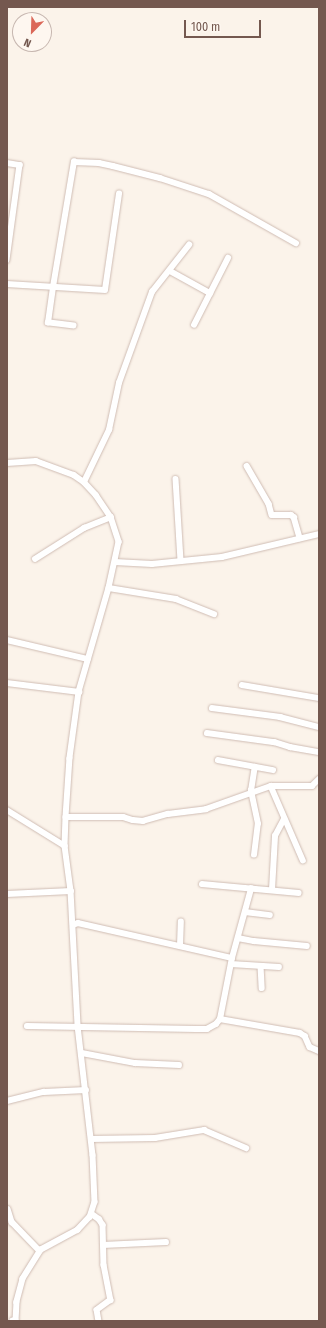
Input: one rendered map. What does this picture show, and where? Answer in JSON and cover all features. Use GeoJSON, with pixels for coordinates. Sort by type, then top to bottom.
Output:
{"type":"FeatureCollection","features":[{"type":"Feature","properties":{"kind":"street"},"geometry":{"type":"LineString","coordinates":[[74,326],[48,323],[74,162],[99,163],[113,166],[160,178],[209,194],[296,243]]}},
{"type":"Feature","properties":{"kind":"street"},"geometry":{"type":"LineString","coordinates":[[7,164],[20,165],[7,260]]}},
{"type":"Feature","properties":{"kind":"street"},"geometry":{"type":"LineString","coordinates":[[7,284],[105,290],[119,194]]}},
{"type":"Feature","properties":{"kind":"street"},"geometry":{"type":"LineString","coordinates":[[84,482],[109,430],[119,383],[152,292],[189,245]]}},
{"type":"Feature","properties":{"kind":"street"},"geometry":{"type":"LineString","coordinates":[[194,325],[228,258]]}},
{"type":"Feature","properties":{"kind":"street"},"geometry":{"type":"LineString","coordinates":[[170,271],[210,293]]}},
{"type":"Feature","properties":{"kind":"street"},"geometry":{"type":"LineString","coordinates":[[7,463],[36,461],[74,475],[84,482],[111,517],[119,542],[109,588],[79,692],[70,758],[66,817],[65,846],[71,891],[78,1026],[91,1139],[95,1202],[92,1214],[78,1230],[40,1251],[23,1279],[17,1302],[15,1321]]}},
{"type":"Feature","properties":{"kind":"street"},"geometry":{"type":"LineString","coordinates":[[247,466],[269,504],[272,515],[291,514],[294,517],[300,538]]}},
{"type":"Feature","properties":{"kind":"street"},"geometry":{"type":"LineString","coordinates":[[176,479],[181,561]]}},
{"type":"Feature","properties":{"kind":"street"},"geometry":{"type":"LineString","coordinates":[[34,559],[84,528],[111,517]]}},
{"type":"Feature","properties":{"kind":"street"},"geometry":{"type":"LineString","coordinates":[[115,562],[152,564],[222,557],[319,534]]}},
{"type":"Feature","properties":{"kind":"street"},"geometry":{"type":"LineString","coordinates":[[109,588],[176,599],[214,614]]}},
{"type":"Feature","properties":{"kind":"street"},"geometry":{"type":"LineString","coordinates":[[7,640],[88,659]]}},
{"type":"Feature","properties":{"kind":"street"},"geometry":{"type":"LineString","coordinates":[[7,683],[79,692]]}},
{"type":"Feature","properties":{"kind":"street"},"geometry":{"type":"LineString","coordinates":[[242,685],[319,698]]}},
{"type":"Feature","properties":{"kind":"street"},"geometry":{"type":"LineString","coordinates":[[212,708],[280,717],[319,727]]}},
{"type":"Feature","properties":{"kind":"street"},"geometry":{"type":"LineString","coordinates":[[207,733],[274,742],[290,747],[319,752]]}},
{"type":"Feature","properties":{"kind":"street"},"geometry":{"type":"LineString","coordinates":[[218,760],[273,770]]}},
{"type":"Feature","properties":{"kind":"street"},"geometry":{"type":"LineString","coordinates":[[254,767],[251,791],[253,794],[258,824],[254,855]]}},
{"type":"Feature","properties":{"kind":"street"},"geometry":{"type":"LineString","coordinates":[[66,817],[124,817],[144,821],[168,814],[206,810],[253,794],[271,786],[312,786],[319,778]]}},
{"type":"Feature","properties":{"kind":"street"},"geometry":{"type":"LineString","coordinates":[[271,786],[303,860]]}},
{"type":"Feature","properties":{"kind":"street"},"geometry":{"type":"LineString","coordinates":[[7,810],[65,846]]}},
{"type":"Feature","properties":{"kind":"street"},"geometry":{"type":"LineString","coordinates":[[272,890],[275,836],[284,819]]}},
{"type":"Feature","properties":{"kind":"street"},"geometry":{"type":"LineString","coordinates":[[202,884],[299,893]]}},
{"type":"Feature","properties":{"kind":"street"},"geometry":{"type":"LineString","coordinates":[[27,1026],[207,1029],[220,1019],[232,958],[251,889]]}},
{"type":"Feature","properties":{"kind":"street"},"geometry":{"type":"LineString","coordinates":[[7,894],[71,891]]}},
{"type":"Feature","properties":{"kind":"street"},"geometry":{"type":"LineString","coordinates":[[245,912],[270,915]]}},
{"type":"Feature","properties":{"kind":"street"},"geometry":{"type":"LineString","coordinates":[[180,946],[181,922]]}},
{"type":"Feature","properties":{"kind":"street"},"geometry":{"type":"LineString","coordinates":[[73,925],[78,923],[232,958]]}},
{"type":"Feature","properties":{"kind":"street"},"geometry":{"type":"LineString","coordinates":[[238,938],[307,946]]}},
{"type":"Feature","properties":{"kind":"street"},"geometry":{"type":"LineString","coordinates":[[231,964],[279,967]]}},
{"type":"Feature","properties":{"kind":"street"},"geometry":{"type":"LineString","coordinates":[[261,966],[262,988]]}},
{"type":"Feature","properties":{"kind":"street"},"geometry":{"type":"LineString","coordinates":[[220,1019],[300,1033],[304,1036],[310,1047],[319,1051]]}},
{"type":"Feature","properties":{"kind":"street"},"geometry":{"type":"LineString","coordinates":[[82,1053],[135,1063],[179,1065]]}},
{"type":"Feature","properties":{"kind":"street"},"geometry":{"type":"LineString","coordinates":[[7,1101],[44,1092],[86,1090]]}},
{"type":"Feature","properties":{"kind":"street"},"geometry":{"type":"LineString","coordinates":[[91,1139],[155,1138],[204,1130],[246,1148]]}},
{"type":"Feature","properties":{"kind":"street"},"geometry":{"type":"LineString","coordinates":[[8,1208],[12,1222],[40,1251]]}},
{"type":"Feature","properties":{"kind":"street"},"geometry":{"type":"LineString","coordinates":[[92,1214],[99,1219],[103,1225],[104,1265],[111,1300],[97,1310],[99,1321]]}},
{"type":"Feature","properties":{"kind":"street"},"geometry":{"type":"LineString","coordinates":[[103,1245],[166,1242]]}}]}
